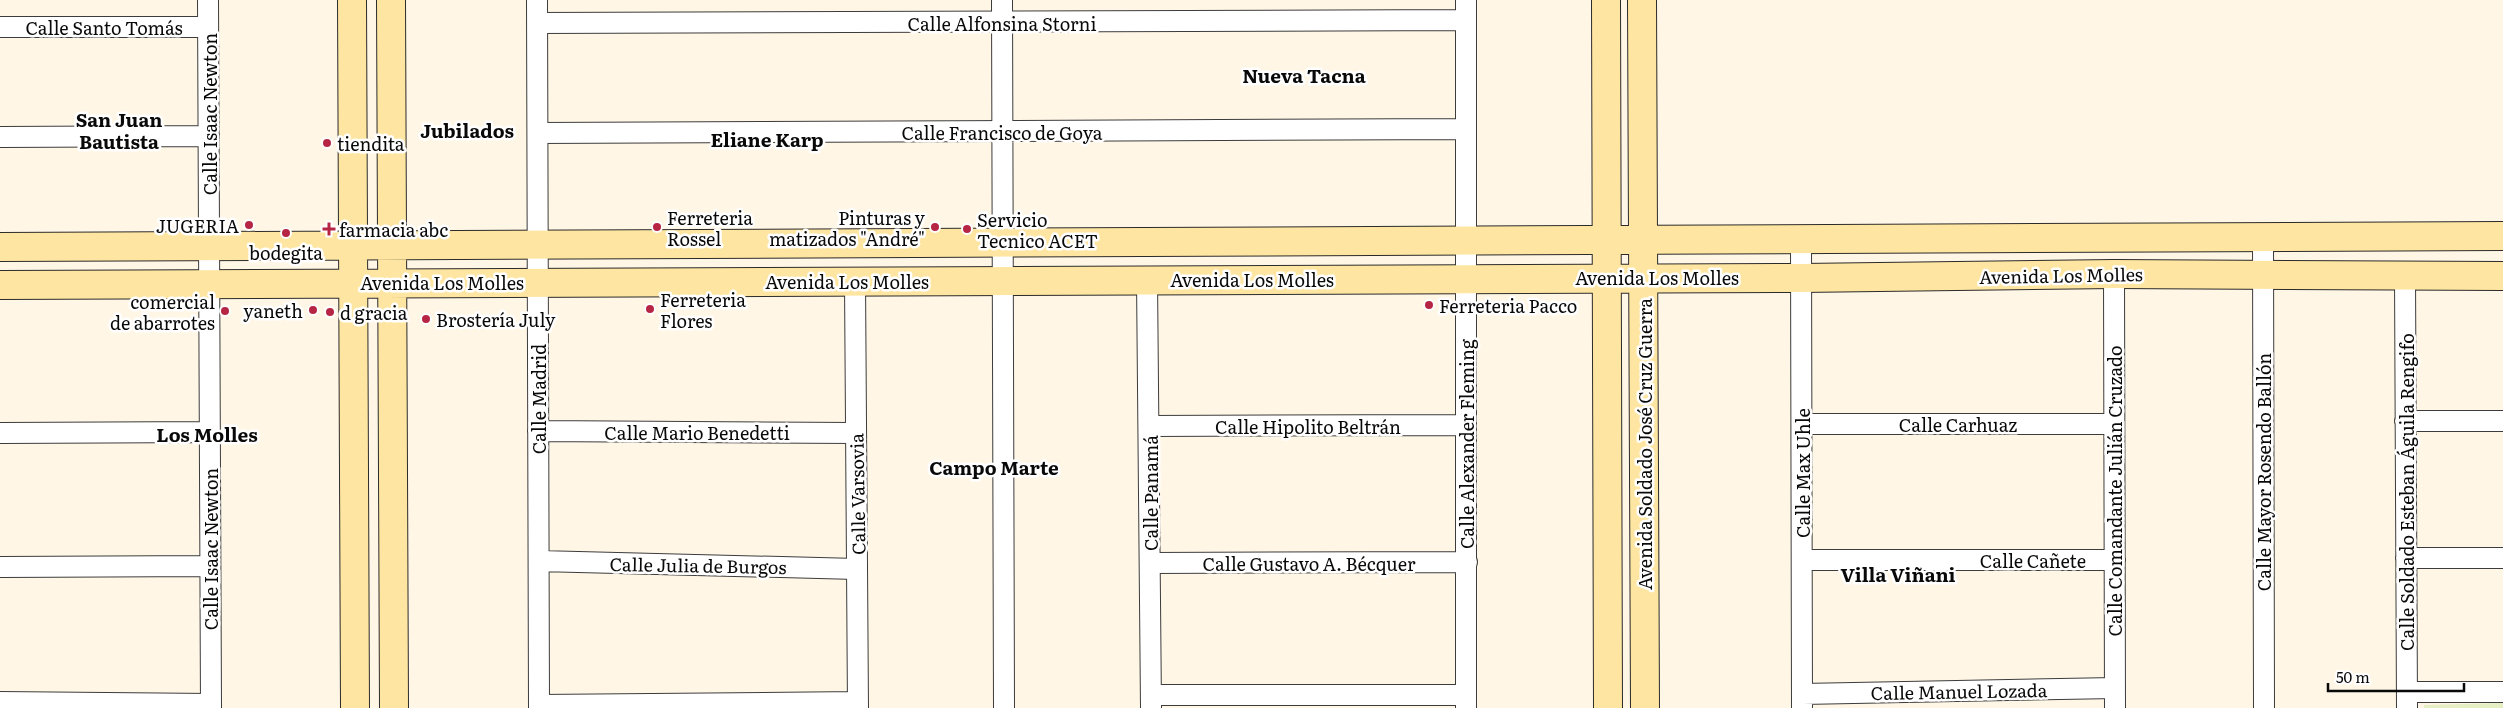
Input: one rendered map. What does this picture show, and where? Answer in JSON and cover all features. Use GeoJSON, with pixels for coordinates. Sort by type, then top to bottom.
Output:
{"type":"FeatureCollection","features":[{"type":"Feature","properties":{"kind":"street","name":"Calle Isaac Newton"},"geometry":{"type":"LineString","coordinates":[[208,0],[211,706]]}},
{"type":"Feature","properties":{"kind":"street"},"geometry":{"type":"LineString","coordinates":[[352,0],[355,708]]}},
{"type":"Feature","properties":{"kind":"street"},"geometry":{"type":"LineString","coordinates":[[391,0],[394,708]]}},
{"type":"Feature","properties":{"kind":"street","name":"Calle Madrid"},"geometry":{"type":"LineString","coordinates":[[537,0],[539,706]]}},
{"type":"Feature","properties":{"kind":"street"},"geometry":{"type":"LineString","coordinates":[[1002,0],[1004,708]]}},
{"type":"Feature","properties":{"kind":"street","name":"Avenida Soldado José Cruz Guerra"},"geometry":{"type":"LineString","coordinates":[[1606,0],[1608,708]]}},
{"type":"Feature","properties":{"kind":"street","name":"Avenida Soldado José Cruz Guerra"},"geometry":{"type":"LineString","coordinates":[[1642,0],[1645,708]]}},
{"type":"Feature","properties":{"kind":"street","name":"Calle Alfonsina Storni"},"geometry":{"type":"LineString","coordinates":[[537,23],[1002,23],[1466,10]]}},
{"type":"Feature","properties":{"kind":"street","name":"Calle Alexander Fleming"},"geometry":{"type":"LineString","coordinates":[[1466,10],[1466,701]]}},
{"type":"Feature","properties":{"kind":"street","name":"Calle Santo Tomás"},"geometry":{"type":"LineString","coordinates":[[0,28],[208,27]]}},
{"type":"Feature","properties":{"kind":"street","name":"Calle Francisco de Goya"},"geometry":{"type":"LineString","coordinates":[[538,134],[1466,129]]}},
{"type":"Feature","properties":{"kind":"street"},"geometry":{"type":"LineString","coordinates":[[0,137],[209,136]]}},
{"type":"Feature","properties":{"kind":"street","name":"Avenida Los Molles"},"geometry":{"type":"LineString","coordinates":[[0,247],[2503,236]]}},
{"type":"Feature","properties":{"kind":"street","name":"Calle Mayor Rosendo Ballón"},"geometry":{"type":"LineString","coordinates":[[2263,237],[2264,708]]}},
{"type":"Feature","properties":{"kind":"street","name":"Calle Max Uhle"},"geometry":{"type":"LineString","coordinates":[[1801,239],[1802,701]]}},
{"type":"Feature","properties":{"kind":"street","name":"Avenida Los Molles"},"geometry":{"type":"LineString","coordinates":[[0,285],[1607,277],[1801,278],[2114,274],[2503,276]]}},
{"type":"Feature","properties":{"kind":"street","name":"Calle Comandante Julián Cruzado"},"geometry":{"type":"LineString","coordinates":[[2114,274],[2115,698]]}},
{"type":"Feature","properties":{"kind":"street","name":"Calle Soldado Esteban Águila Rengifo"},"geometry":{"type":"LineString","coordinates":[[2406,275],[2407,700]]}},
{"type":"Feature","properties":{"kind":"street","name":"Calle Panamá"},"geometry":{"type":"LineString","coordinates":[[1147,279],[1150,426],[1151,702]]}},
{"type":"Feature","properties":{"kind":"street","name":"Calle Varsovia"},"geometry":{"type":"LineString","coordinates":[[854,280],[858,705]]}},
{"type":"Feature","properties":{"kind":"street"},"geometry":{"type":"LineString","coordinates":[[2405,421],[2503,421]]}},
{"type":"Feature","properties":{"kind":"street","name":"Calle Carhuaz"},"geometry":{"type":"LineString","coordinates":[[1802,424],[2114,424]]}},
{"type":"Feature","properties":{"kind":"street","name":"Calle Hipolito Beltrán"},"geometry":{"type":"LineString","coordinates":[[1150,426],[1466,425]]}},
{"type":"Feature","properties":{"kind":"street","name":"Calle Mario Benedetti"},"geometry":{"type":"LineString","coordinates":[[538,431],[856,433]]}},
{"type":"Feature","properties":{"kind":"street"},"geometry":{"type":"LineString","coordinates":[[0,433],[210,432]]}},
{"type":"Feature","properties":{"kind":"street"},"geometry":{"type":"LineString","coordinates":[[2406,558],[2503,558]]}},
{"type":"Feature","properties":{"kind":"street","name":"Calle Cañete"},"geometry":{"type":"LineString","coordinates":[[1802,560],[2114,560]]}},
{"type":"Feature","properties":{"kind":"street","name":"Calle Julia de Burgos"},"geometry":{"type":"LineString","coordinates":[[539,561],[857,569]]}},
{"type":"Feature","properties":{"kind":"street","name":"Calle Gustavo A. Bécquer"},"geometry":{"type":"LineString","coordinates":[[1150,563],[1466,562]]}},
{"type":"Feature","properties":{"kind":"street"},"geometry":{"type":"LineString","coordinates":[[0,567],[210,566]]}},
{"type":"Feature","properties":{"kind":"street"},"geometry":{"type":"LineString","coordinates":[[2407,700],[2503,692]]}},
{"type":"Feature","properties":{"kind":"street","name":"Calle Manuel Lozada"},"geometry":{"type":"LineString","coordinates":[[1802,701],[2115,698]]}},
{"type":"Feature","properties":{"kind":"street"},"geometry":{"type":"LineString","coordinates":[[1151,702],[1466,701]]}},
{"type":"Feature","properties":{"kind":"street"},"geometry":{"type":"LineString","coordinates":[[0,702],[211,706]]}},
{"type":"Feature","properties":{"kind":"street"},"geometry":{"type":"LineString","coordinates":[[539,706],[858,705]]}},
{"type":"Feature","properties":{"kind":"green space"},"geometry":{"type":"Polygon","coordinates":[[[2503,703],[2503,708],[2424,708],[2424,705],[2503,703]]]}},
{"type":"Feature","properties":{"kind":"place","name":"tiendita"},"geometry":{"type":"Point","coordinates":[327,143]}},
{"type":"Feature","properties":{"kind":"place","name":"JUGERIA"},"geometry":{"type":"Point","coordinates":[249,225]}},
{"type":"Feature","properties":{"kind":"place","name":"Ferreteria Rossel"},"geometry":{"type":"Point","coordinates":[657,227]}},
{"type":"Feature","properties":{"kind":"place","name":"Pinturas y matizados \"André\""},"geometry":{"type":"Point","coordinates":[935,227]}},
{"type":"Feature","properties":{"kind":"place","name":"farmacia abc"},"geometry":{"type":"Point","coordinates":[329,229]}},
{"type":"Feature","properties":{"kind":"place","name":"Servicio Tecnico ACET"},"geometry":{"type":"Point","coordinates":[967,229]}},
{"type":"Feature","properties":{"kind":"place","name":"bodegita"},"geometry":{"type":"Point","coordinates":[286,233]}},
{"type":"Feature","properties":{"kind":"place","name":"Ferreteria Pacco"},"geometry":{"type":"Point","coordinates":[1429,305]}},
{"type":"Feature","properties":{"kind":"place","name":"Ferreteria Flores"},"geometry":{"type":"Point","coordinates":[650,309]}},
{"type":"Feature","properties":{"kind":"place","name":"yaneth"},"geometry":{"type":"Point","coordinates":[313,310]}},
{"type":"Feature","properties":{"kind":"place","name":"comercial de abarrotes"},"geometry":{"type":"Point","coordinates":[225,311]}},
{"type":"Feature","properties":{"kind":"place","name":"d gracia"},"geometry":{"type":"Point","coordinates":[330,312]}},
{"type":"Feature","properties":{"kind":"place","name":"Brostería July"},"geometry":{"type":"Point","coordinates":[426,319]}},
{"type":"Feature","properties":{"kind":"district","name":"Nueva Tacna"},"geometry":{"type":"Point","coordinates":[1304,75]}},
{"type":"Feature","properties":{"kind":"district","name":"San Juan Bautista"},"geometry":{"type":"Point","coordinates":[119,130]}},
{"type":"Feature","properties":{"kind":"district","name":"Jubilados"},"geometry":{"type":"Point","coordinates":[467,130]}},
{"type":"Feature","properties":{"kind":"district","name":"Eliane Karp"},"geometry":{"type":"Point","coordinates":[767,139]}},
{"type":"Feature","properties":{"kind":"district","name":"Los Molles"},"geometry":{"type":"Point","coordinates":[207,434]}},
{"type":"Feature","properties":{"kind":"district","name":"Campo Marte"},"geometry":{"type":"Point","coordinates":[994,467]}},
{"type":"Feature","properties":{"kind":"district","name":"Villa Viñani"},"geometry":{"type":"Point","coordinates":[1898,574]}}]}
